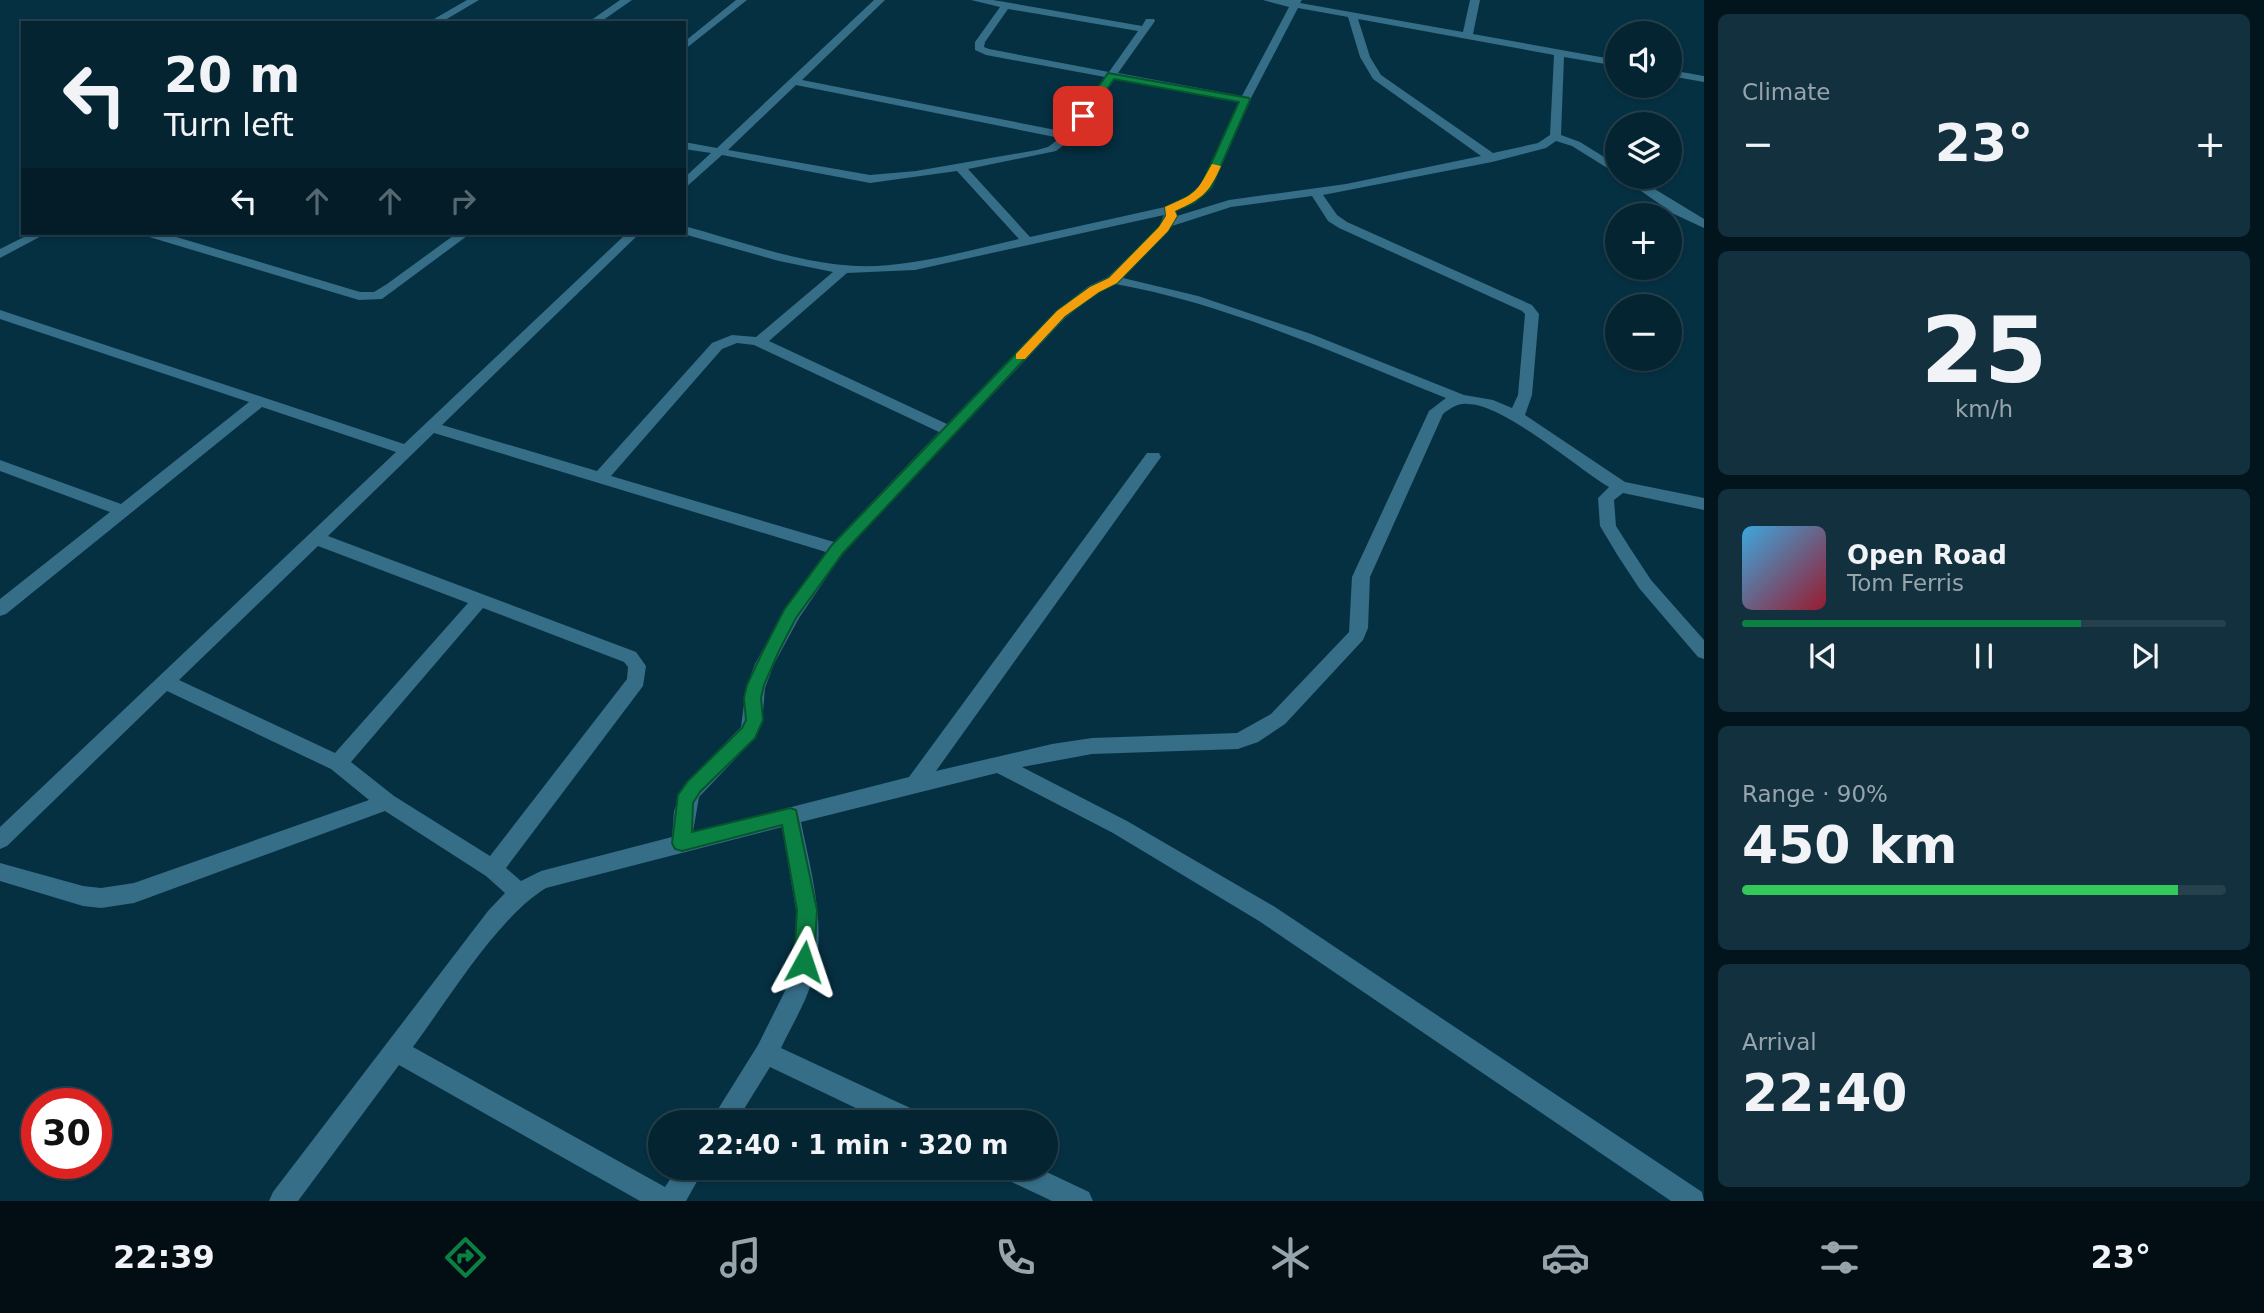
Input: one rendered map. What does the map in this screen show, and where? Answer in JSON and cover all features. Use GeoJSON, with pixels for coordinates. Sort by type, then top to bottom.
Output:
{"type":"FeatureCollection","features":[{"type":"Feature","properties":{"kind":"street"},"geometry":{"type":"LineString","coordinates":[[436,21],[474,0]]}},
{"type":"Feature","properties":{"kind":"street"},"geometry":{"type":"LineString","coordinates":[[595,21],[627,0]]}},
{"type":"Feature","properties":{"kind":"street"},"geometry":{"type":"LineString","coordinates":[[686,45],[742,0]]}},
{"type":"Feature","properties":{"kind":"street"},"geometry":{"type":"LineString","coordinates":[[686,183],[880,0]]}},
{"type":"Feature","properties":{"kind":"street"},"geometry":{"type":"LineString","coordinates":[[686,145],[870,179],[916,176],[1052,149],[1069,136],[1147,25],[976,0]]}},
{"type":"Feature","properties":{"kind":"street"},"geometry":{"type":"LineString","coordinates":[[1268,0],[1296,2],[1352,15],[1605,61]]}},
{"type":"Feature","properties":{"kind":"street"},"geometry":{"type":"LineString","coordinates":[[1467,36],[1475,0]]}},
{"type":"Feature","properties":{"kind":"street"},"geometry":{"type":"LineString","coordinates":[[682,843],[684,801],[694,787],[749,733],[754,720],[752,698],[770,653],[790,614],[837,549],[1061,314],[1094,289],[1113,280],[1169,216],[1206,188],[1245,100],[1296,2]]}},
{"type":"Feature","properties":{"kind":"street"},"geometry":{"type":"LineString","coordinates":[[1006,5],[980,42],[979,48],[986,52],[1245,100]]}},
{"type":"Feature","properties":{"kind":"street"},"geometry":{"type":"LineString","coordinates":[[1352,15],[1364,57],[1377,77],[1492,158]]}},
{"type":"Feature","properties":{"kind":"street"},"geometry":{"type":"LineString","coordinates":[[1556,137],[1559,52]]}},
{"type":"Feature","properties":{"kind":"street"},"geometry":{"type":"LineString","coordinates":[[1682,75],[1704,79]]}},
{"type":"Feature","properties":{"kind":"street"},"geometry":{"type":"LineString","coordinates":[[793,81],[1069,136]]}},
{"type":"Feature","properties":{"kind":"street"},"geometry":{"type":"LineString","coordinates":[[686,231],[808,263],[844,269],[915,266],[1027,241],[1229,204],[1316,193],[1492,158],[1542,146],[1556,137]]}},
{"type":"Feature","properties":{"kind":"street"},"geometry":{"type":"LineString","coordinates":[[1556,137],[1576,144],[1605,162]]}},
{"type":"Feature","properties":{"kind":"street"},"geometry":{"type":"LineString","coordinates":[[960,167],[1027,241]]}},
{"type":"Feature","properties":{"kind":"street"},"geometry":{"type":"LineString","coordinates":[[1645,189],[1704,224]]}},
{"type":"Feature","properties":{"kind":"street"},"geometry":{"type":"LineString","coordinates":[[1316,193],[1332,218],[1343,225],[1527,308],[1532,314],[1525,395],[1517,416]]}},
{"type":"Feature","properties":{"kind":"street"},"geometry":{"type":"LineString","coordinates":[[0,254],[37,235]]}},
{"type":"Feature","properties":{"kind":"street"},"geometry":{"type":"LineString","coordinates":[[157,235],[359,296],[377,296],[393,287],[462,235]]}},
{"type":"Feature","properties":{"kind":"street"},"geometry":{"type":"LineString","coordinates":[[0,839],[633,235]]}},
{"type":"Feature","properties":{"kind":"street"},"geometry":{"type":"LineString","coordinates":[[759,342],[844,269]]}},
{"type":"Feature","properties":{"kind":"street"},"geometry":{"type":"LineString","coordinates":[[1113,280],[1193,299],[1306,337],[1459,398],[1498,407],[1517,416],[1620,487],[1704,504]]}},
{"type":"Feature","properties":{"kind":"street"},"geometry":{"type":"LineString","coordinates":[[0,314],[407,450]]}},
{"type":"Feature","properties":{"kind":"street"},"geometry":{"type":"LineString","coordinates":[[600,478],[717,346],[728,338],[738,337],[759,342],[949,431]]}},
{"type":"Feature","properties":{"kind":"street"},"geometry":{"type":"LineString","coordinates":[[282,1201],[496,918],[519,893],[541,880],[997,764],[1092,746],[1238,741],[1268,727],[1357,635],[1362,620],[1358,586],[1361,577],[1437,411],[1445,402],[1459,398]]}},
{"type":"Feature","properties":{"kind":"street"},"geometry":{"type":"LineString","coordinates":[[0,609],[260,401]]}},
{"type":"Feature","properties":{"kind":"street"},"geometry":{"type":"LineString","coordinates":[[431,427],[837,549]]}},
{"type":"Feature","properties":{"kind":"street"},"geometry":{"type":"LineString","coordinates":[[915,784],[1153,457]]}},
{"type":"Feature","properties":{"kind":"street"},"geometry":{"type":"LineString","coordinates":[[0,465],[123,511]]}},
{"type":"Feature","properties":{"kind":"street"},"geometry":{"type":"LineString","coordinates":[[1620,487],[1606,498],[1608,526],[1645,584],[1704,652]]}},
{"type":"Feature","properties":{"kind":"street"},"geometry":{"type":"LineString","coordinates":[[316,538],[630,657],[637,666],[636,681],[493,869]]}},
{"type":"Feature","properties":{"kind":"street"},"geometry":{"type":"LineString","coordinates":[[338,763],[480,600]]}},
{"type":"Feature","properties":{"kind":"street"},"geometry":{"type":"LineString","coordinates":[[165,682],[338,763],[387,802],[493,869],[519,893]]}},
{"type":"Feature","properties":{"kind":"street"},"geometry":{"type":"LineString","coordinates":[[997,764],[1120,827],[1267,914],[1693,1201]]}},
{"type":"Feature","properties":{"kind":"street"},"geometry":{"type":"LineString","coordinates":[[0,872],[83,896],[101,898],[134,893],[387,802]]}},
{"type":"Feature","properties":{"kind":"street"},"geometry":{"type":"LineString","coordinates":[[730,1110],[766,1053],[801,982],[807,942],[807,910],[790,816]]}},
{"type":"Feature","properties":{"kind":"street"},"geometry":{"type":"LineString","coordinates":[[396,1050],[666,1201]]}},
{"type":"Feature","properties":{"kind":"street"},"geometry":{"type":"LineString","coordinates":[[766,1053],[887,1110]]}},
{"type":"Feature","properties":{"kind":"street"},"geometry":{"type":"LineString","coordinates":[[671,1201],[685,1180]]}},
{"type":"Feature","properties":{"kind":"street"},"geometry":{"type":"LineString","coordinates":[[1036,1180],[1080,1201]]}},
{"type":"Feature","properties":{"kind":"slow traffic"},"geometry":{"type":"LineString","coordinates":[[1020,356],[1061,314],[1094,289],[1113,280],[1164,229],[1171,216],[1169,209],[1191,200],[1206,188],[1216,166]]}},
{"type":"Feature","properties":{"kind":"route"},"geometry":{"type":"LineString","coordinates":[[804,962],[807,910],[790,816],[682,843],[684,801],[694,787],[749,733],[754,720],[752,698],[779,634],[790,614],[837,549],[1061,314],[1094,289],[1113,280],[1164,229],[1171,216],[1169,209],[1191,200],[1206,188],[1245,100],[1111,75],[1083,116]]}}]}
